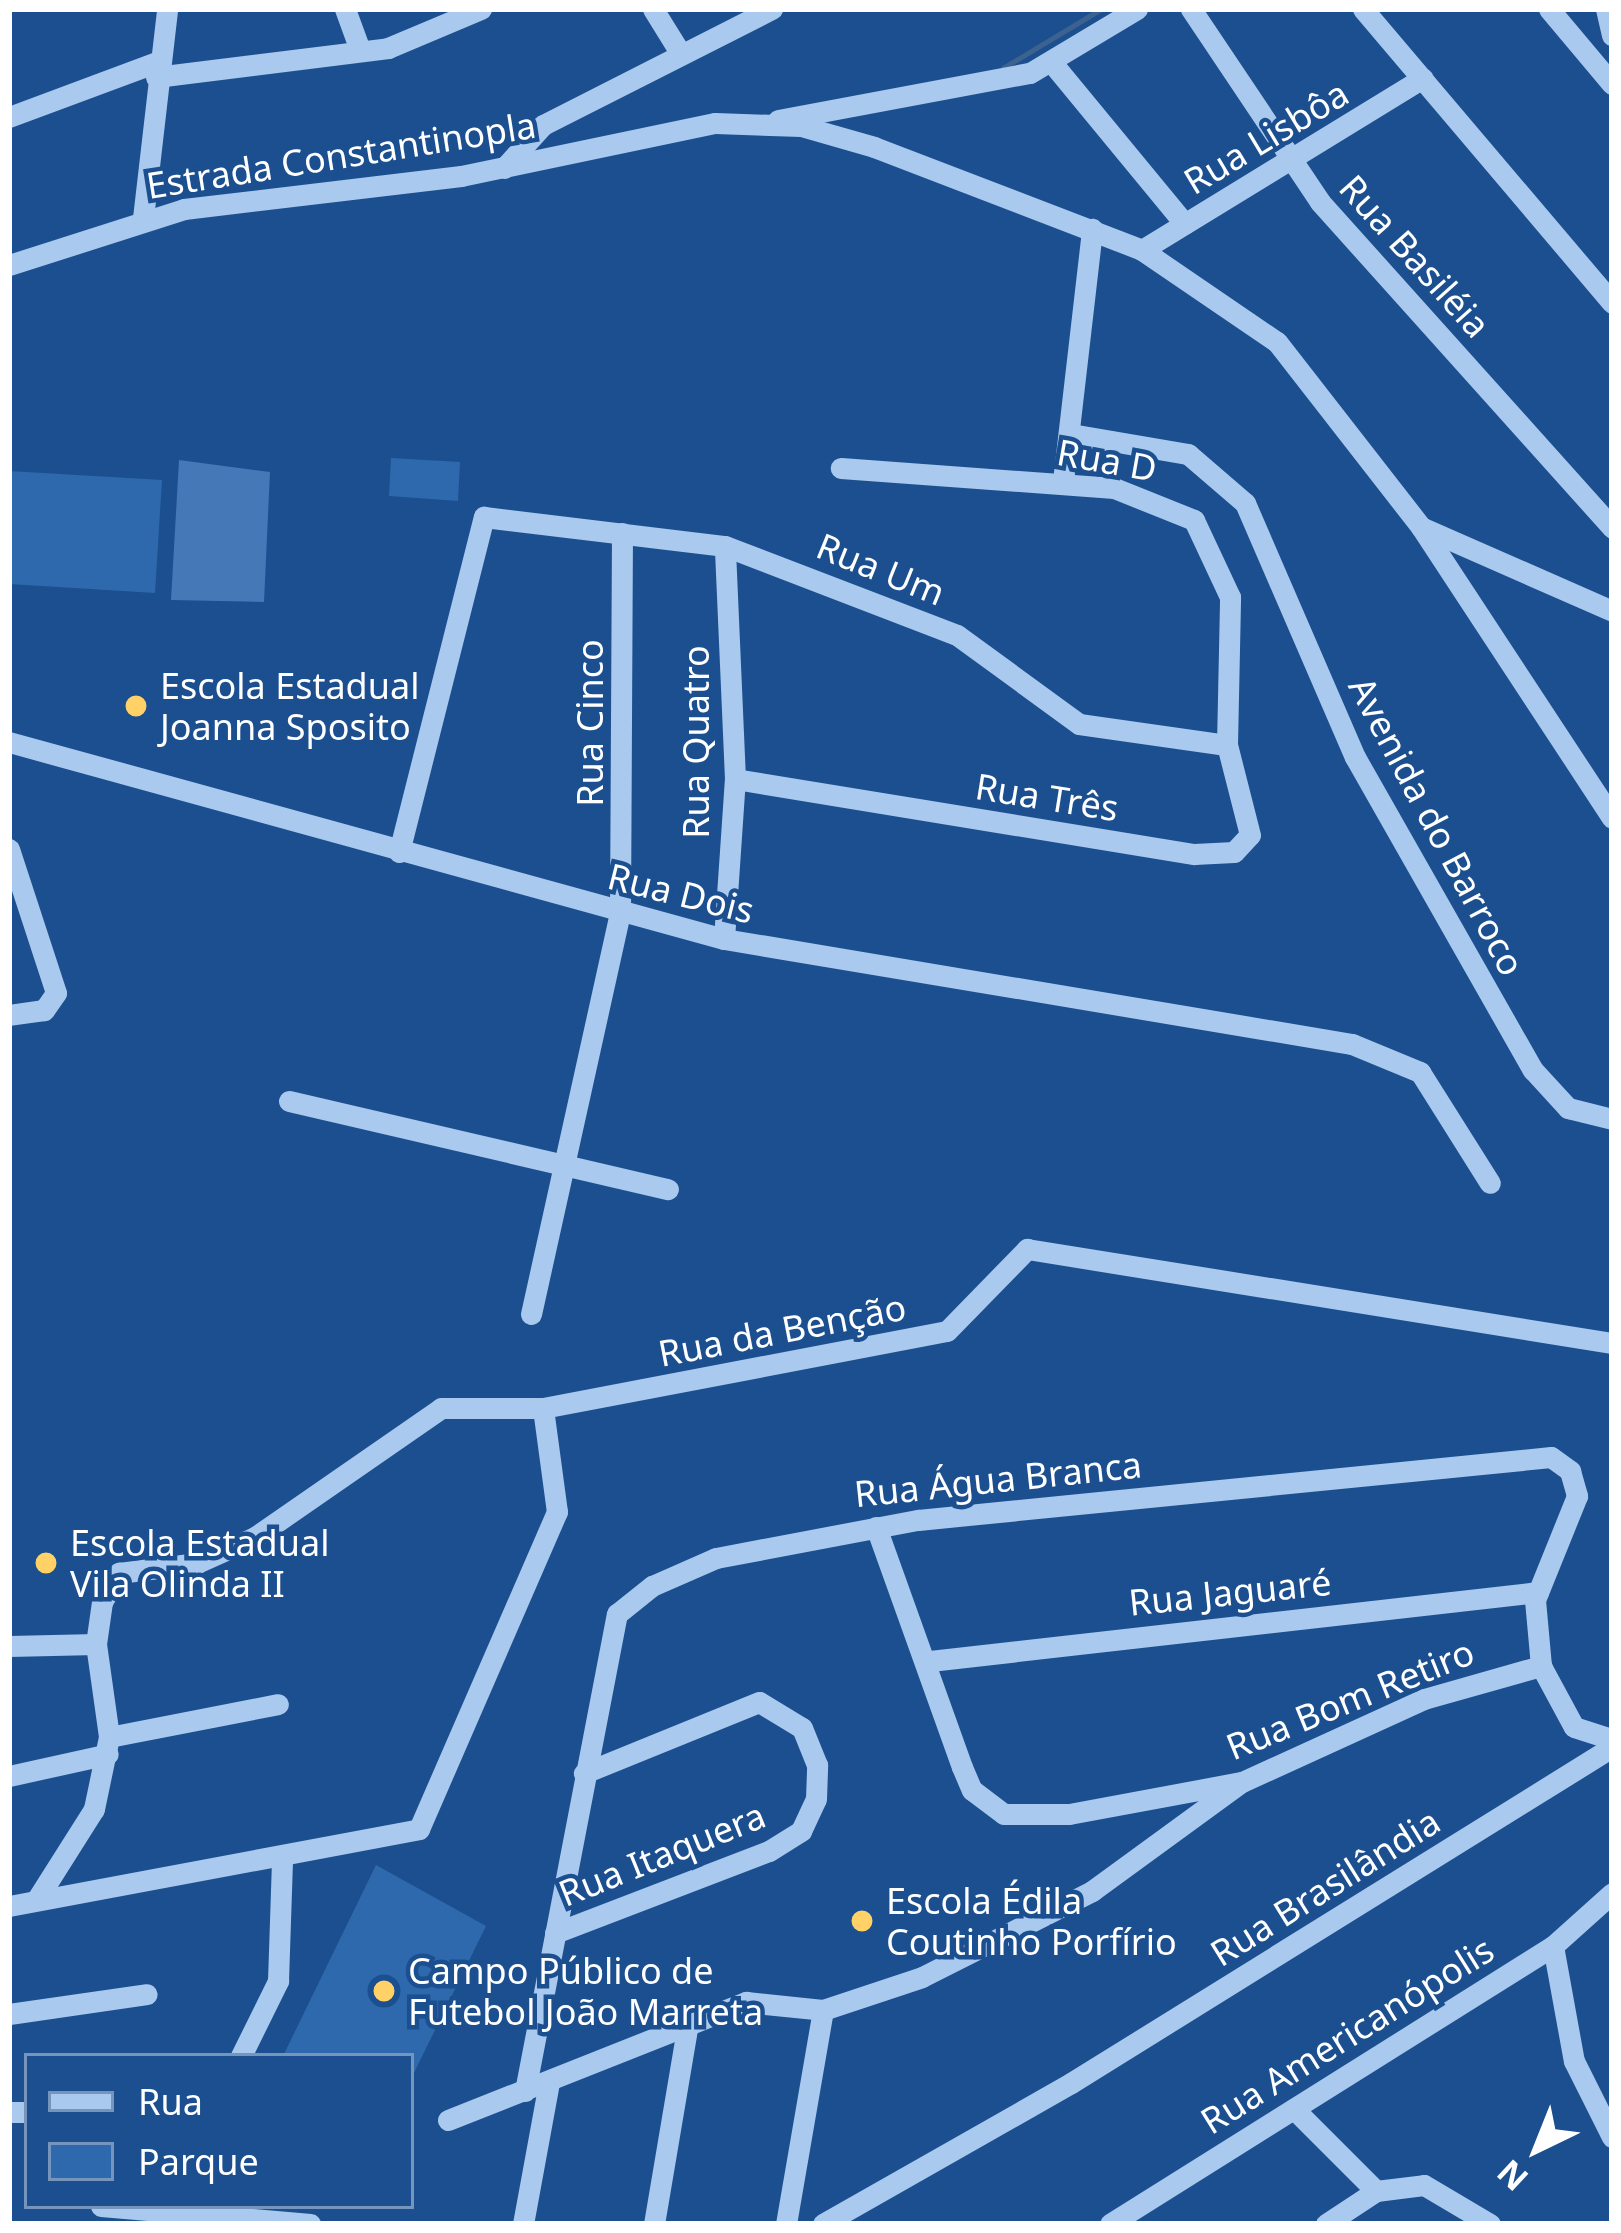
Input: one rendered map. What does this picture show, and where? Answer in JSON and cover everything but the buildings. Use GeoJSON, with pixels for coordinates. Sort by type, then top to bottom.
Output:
{"type":"FeatureCollection","features":[{"type":"Feature","properties":{"kind":"street"},"geometry":{"type":"LineString","coordinates":[[143,218],[166,9]]}},
{"type":"Feature","properties":{"kind":"street"},"geometry":{"type":"LineString","coordinates":[[345,9],[360,50]]}},
{"type":"Feature","properties":{"kind":"street"},"geometry":{"type":"LineString","coordinates":[[9,117],[157,70],[360,50],[418,39],[481,9]]}},
{"type":"Feature","properties":{"kind":"street"},"geometry":{"type":"LineString","coordinates":[[653,9],[680,51]]}},
{"type":"Feature","properties":{"kind":"street"},"geometry":{"type":"LineString","coordinates":[[504,168],[526,136],[680,51],[772,9]]}},
{"type":"Feature","properties":{"kind":"street"},"geometry":{"type":"LineString","coordinates":[[753,122],[1053,64],[1137,9]]}},
{"type":"Feature","properties":{"kind":"street","name":"Rua Basiléia"},"geometry":{"type":"LineString","coordinates":[[1191,9],[1335,220],[1612,528]]}},
{"type":"Feature","properties":{"kind":"street"},"geometry":{"type":"LineString","coordinates":[[1363,9],[1612,303]]}},
{"type":"Feature","properties":{"kind":"street"},"geometry":{"type":"LineString","coordinates":[[1549,9],[1612,84]]}},
{"type":"Feature","properties":{"kind":"street"},"geometry":{"type":"LineString","coordinates":[[1606,9],[1612,35]]}},
{"type":"Feature","properties":{"kind":"street"},"geometry":{"type":"LineString","coordinates":[[1053,64],[1185,224]]}},
{"type":"Feature","properties":{"kind":"street","name":"Rua Lisbôa"},"geometry":{"type":"LineString","coordinates":[[1142,250],[1296,163],[1423,78]]}},
{"type":"Feature","properties":{"kind":"street","name":"Estrada Constantinopla"},"geometry":{"type":"LineString","coordinates":[[9,265],[143,218],[504,168],[753,122],[874,147],[1142,250],[1277,342],[1420,527],[1612,818]]}},
{"type":"Feature","properties":{"kind":"street"},"geometry":{"type":"LineString","coordinates":[[1064,481],[1092,229]]}},
{"type":"Feature","properties":{"kind":"street","name":"Avenida do Barroco"},"geometry":{"type":"LineString","coordinates":[[1070,434],[1188,454],[1245,503],[1354,757],[1534,1070],[1568,1108],[1612,1119]]}},
{"type":"Feature","properties":{"kind":"street","name":"Rua D"},"geometry":{"type":"LineString","coordinates":[[841,468],[1064,481],[1155,499],[1194,520],[1212,545],[1234,641],[1227,745]]}},
{"type":"Feature","properties":{"kind":"street","name":"Rua Um"},"geometry":{"type":"LineString","coordinates":[[399,852],[484,518],[725,546],[957,635],[1079,724],[1227,745]]}},
{"type":"Feature","properties":{"kind":"street"},"geometry":{"type":"LineString","coordinates":[[1420,527],[1612,611]]}},
{"type":"Feature","properties":{"kind":"street","name":"Rua Cinco"},"geometry":{"type":"LineString","coordinates":[[531,1314],[620,913],[622,533]]}},
{"type":"Feature","properties":{"kind":"street","name":"Rua Quatro"},"geometry":{"type":"LineString","coordinates":[[724,939],[735,779],[725,546]]}},
{"type":"Feature","properties":{"kind":"street","name":"Rua Dois"},"geometry":{"type":"LineString","coordinates":[[9,742],[724,939],[1352,1044],[1420,1072],[1490,1183]]}},
{"type":"Feature","properties":{"kind":"street","name":"Rua Três"},"geometry":{"type":"LineString","coordinates":[[735,779],[1217,854],[1250,835],[1227,745]]}},
{"type":"Feature","properties":{"kind":"street"},"geometry":{"type":"LineString","coordinates":[[9,849],[56,993],[44,1010],[9,1015]]}},
{"type":"Feature","properties":{"kind":"street"},"geometry":{"type":"LineString","coordinates":[[289,1101],[668,1189]]}},
{"type":"Feature","properties":{"kind":"street","name":"Rua da Benção"},"geometry":{"type":"LineString","coordinates":[[96,1644],[102,1602],[119,1574],[197,1563],[255,1537],[441,1408],[543,1408],[946,1331],[1008,1262],[1043,1248],[1612,1343]]}},
{"type":"Feature","properties":{"kind":"street"},"geometry":{"type":"LineString","coordinates":[[9,1906],[282,1859],[419,1829],[556,1513],[543,1408]]}},
{"type":"Feature","properties":{"kind":"street","name":"Rua Água Branca"},"geometry":{"type":"LineString","coordinates":[[525,2091],[584,1772],[625,1604],[716,1558],[876,1527],[1551,1457],[1570,1471],[1577,1496],[1538,1592],[1541,1666],[1574,1726],[1612,1743]]}},
{"type":"Feature","properties":{"kind":"street","name":"Rua Bom Retiro"},"geometry":{"type":"LineString","coordinates":[[876,1527],[930,1661],[972,1790],[1004,1814],[1069,1814],[1242,1782],[1424,1700],[1541,1666]]}},
{"type":"Feature","properties":{"kind":"street","name":"Rua Jaguaré"},"geometry":{"type":"LineString","coordinates":[[930,1661],[1538,1592]]}},
{"type":"Feature","properties":{"kind":"street"},"geometry":{"type":"LineString","coordinates":[[9,1646],[96,1644],[109,1746],[94,1809],[37,1899]]}},
{"type":"Feature","properties":{"kind":"street","name":"Rua Itaquera"},"geometry":{"type":"LineString","coordinates":[[555,1933],[770,1851],[801,1831],[816,1799],[817,1765],[802,1728],[759,1702],[584,1772]]}},
{"type":"Feature","properties":{"kind":"street"},"geometry":{"type":"LineString","coordinates":[[9,1776],[278,1704]]}},
{"type":"Feature","properties":{"kind":"street","name":"Rua Brasilândia"},"geometry":{"type":"LineString","coordinates":[[823,2224],[1109,2060],[1612,1743]]}},
{"type":"Feature","properties":{"kind":"street"},"geometry":{"type":"LineString","coordinates":[[448,2120],[746,2002],[823,2010],[922,1977],[1056,1913],[1242,1782]]}},
{"type":"Feature","properties":{"kind":"street"},"geometry":{"type":"LineString","coordinates":[[242,2053],[278,1981],[282,1859]]}},
{"type":"Feature","properties":{"kind":"street","name":"Rua Americanópolis"},"geometry":{"type":"LineString","coordinates":[[1110,2224],[1553,1946],[1612,1893]]}},
{"type":"Feature","properties":{"kind":"street"},"geometry":{"type":"LineString","coordinates":[[1553,1946],[1574,2060],[1612,2137]]}},
{"type":"Feature","properties":{"kind":"street"},"geometry":{"type":"LineString","coordinates":[[9,2014],[146,1994]]}},
{"type":"Feature","properties":{"kind":"street"},"geometry":{"type":"LineString","coordinates":[[786,2224],[823,2010]]}},
{"type":"Feature","properties":{"kind":"street"},"geometry":{"type":"LineString","coordinates":[[654,2224],[688,2023]]}},
{"type":"Feature","properties":{"kind":"street"},"geometry":{"type":"LineString","coordinates":[[523,2224],[549,2082]]}},
{"type":"Feature","properties":{"kind":"street"},"geometry":{"type":"LineString","coordinates":[[1294,2108],[1376,2191]]}},
{"type":"Feature","properties":{"kind":"street"},"geometry":{"type":"LineString","coordinates":[[1326,2224],[1376,2191],[1424,2185],[1490,2224]]}},
{"type":"Feature","properties":{"kind":"street"},"geometry":{"type":"LineString","coordinates":[[155,2209],[301,2217]]}},
{"type":"Feature","properties":{"kind":"green space"},"geometry":{"type":"Polygon","coordinates":[[[391,458],[460,462],[458,501],[389,496],[391,458]]]}},
{"type":"Feature","properties":{"kind":"green space"},"geometry":{"type":"Polygon","coordinates":[[[9,471],[162,480],[155,593],[9,584],[9,471]]]}},
{"type":"Feature","properties":{"kind":"green space","name":"Campo Público de Futebol João Marreta"},"geometry":{"type":"Polygon","coordinates":[[[376,1865],[486,1926],[414,2073],[414,2053],[284,2053],[376,1865]]]}},
{"type":"Feature","properties":{"kind":"waterway"},"geometry":{"type":"LineString","coordinates":[[1003,68],[1101,9]]}},
{"type":"Feature","properties":{"kind":"place","name":"Escola Estadual Joanna Sposito"},"geometry":{"type":"Point","coordinates":[136,706]}},
{"type":"Feature","properties":{"kind":"place","name":"Escola Estadual Vila Olinda II"},"geometry":{"type":"Point","coordinates":[46,1563]}},
{"type":"Feature","properties":{"kind":"place","name":"Escola Édila Coutinho Porfírio"},"geometry":{"type":"Point","coordinates":[862,1921]}},
{"type":"Feature","properties":{"kind":"place","name":"Campo Público de Futebol João Marreta"},"geometry":{"type":"Point","coordinates":[384,1991]}}]}
